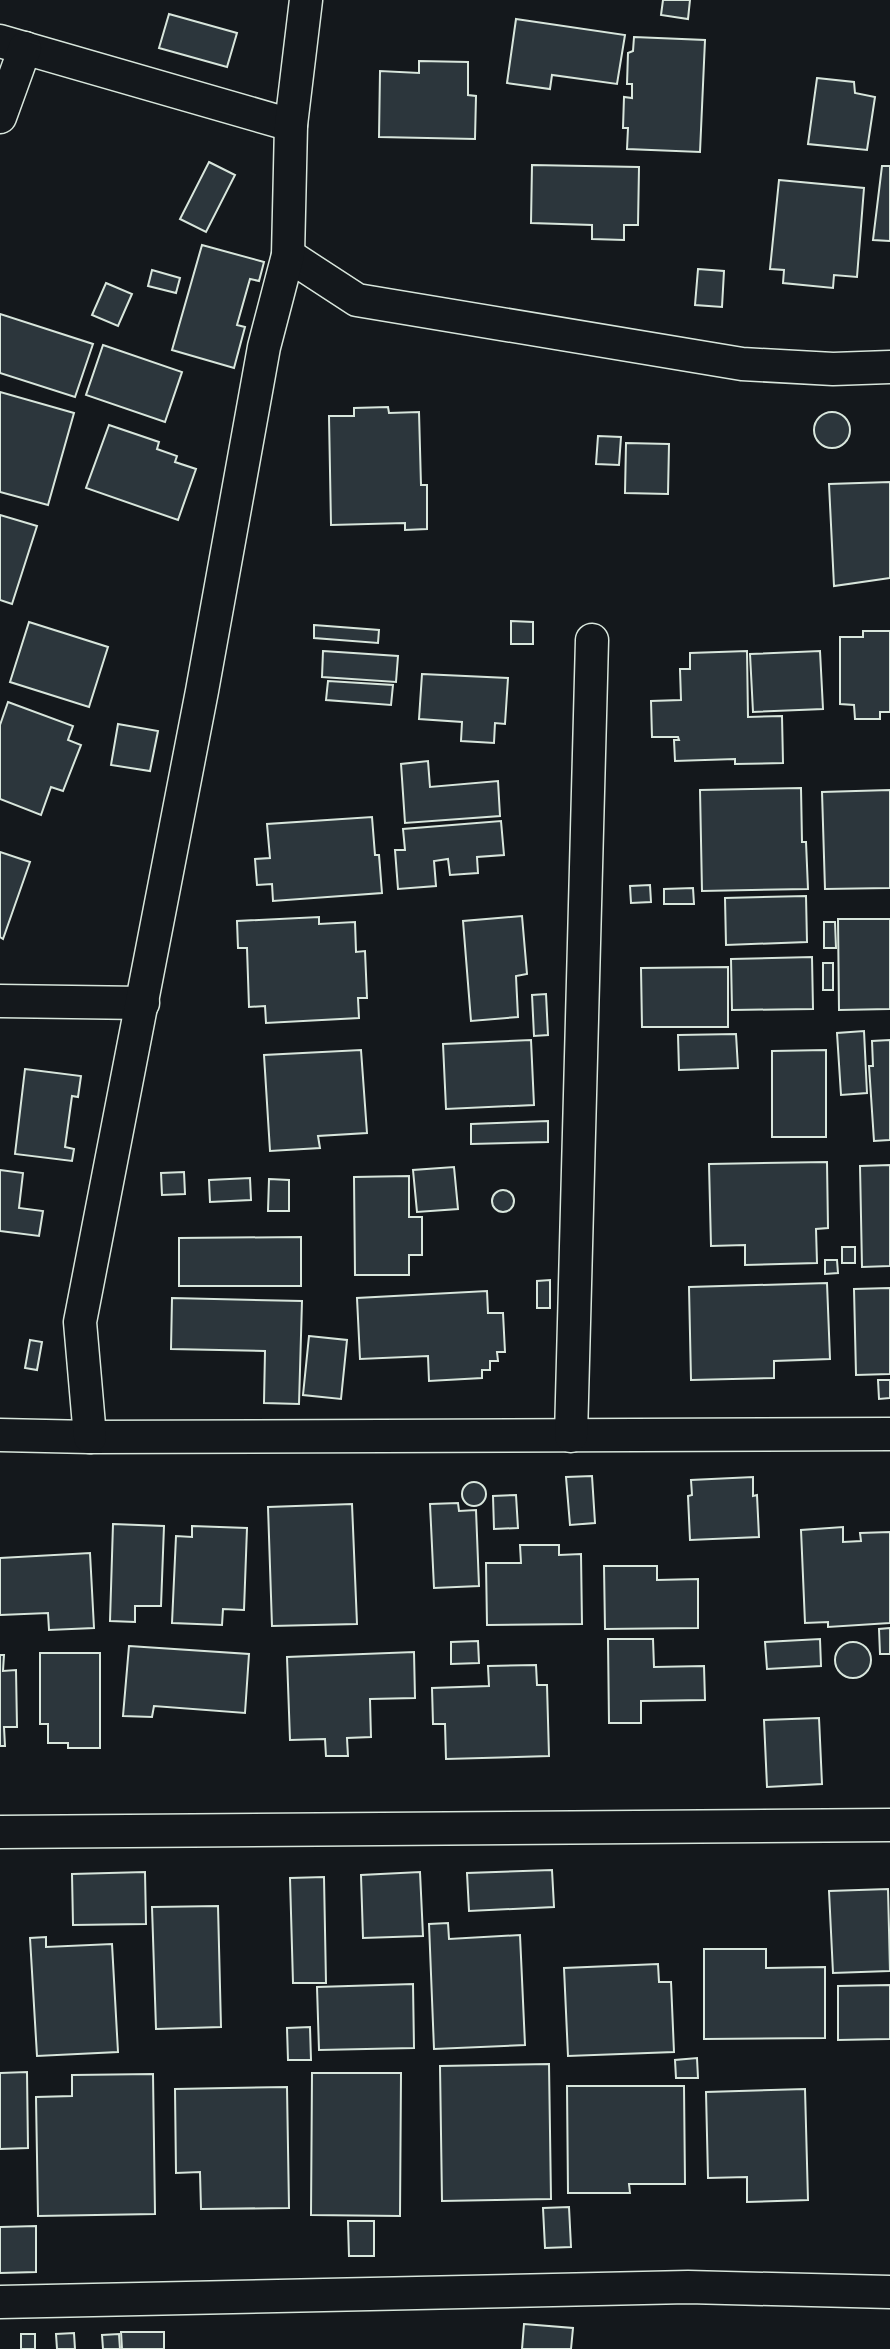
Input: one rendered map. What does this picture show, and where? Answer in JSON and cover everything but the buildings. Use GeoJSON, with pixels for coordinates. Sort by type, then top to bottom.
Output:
{"type":"FeatureCollection","features":[{"type":"Feature","properties":{"kind":"street"},"geometry":{"type":"LineString","coordinates":[[90,1437],[80,1322],[143,1003],[264,347],[288,255],[291,125],[306,0]]}},
{"type":"Feature","properties":{"kind":"street"},"geometry":{"type":"LineString","coordinates":[[0,117],[13,45],[291,125]]}},
{"type":"Feature","properties":{"kind":"street"},"geometry":{"type":"LineString","coordinates":[[288,255],[357,300],[742,364],[833,369],[890,367]]}},
{"type":"Feature","properties":{"kind":"street"},"geometry":{"type":"LineString","coordinates":[[571,1436],[592,640]]}},
{"type":"Feature","properties":{"kind":"street"},"geometry":{"type":"LineString","coordinates":[[0,1001],[143,1003]]}},
{"type":"Feature","properties":{"kind":"street"},"geometry":{"type":"LineString","coordinates":[[0,1435],[571,1436],[890,1433]]}},
{"type":"Feature","properties":{"kind":"street"},"geometry":{"type":"LineString","coordinates":[[0,1832],[890,1825]]}},
{"type":"Feature","properties":{"kind":"street"},"geometry":{"type":"LineString","coordinates":[[0,2302],[688,2287],[890,2292]]}}]}
